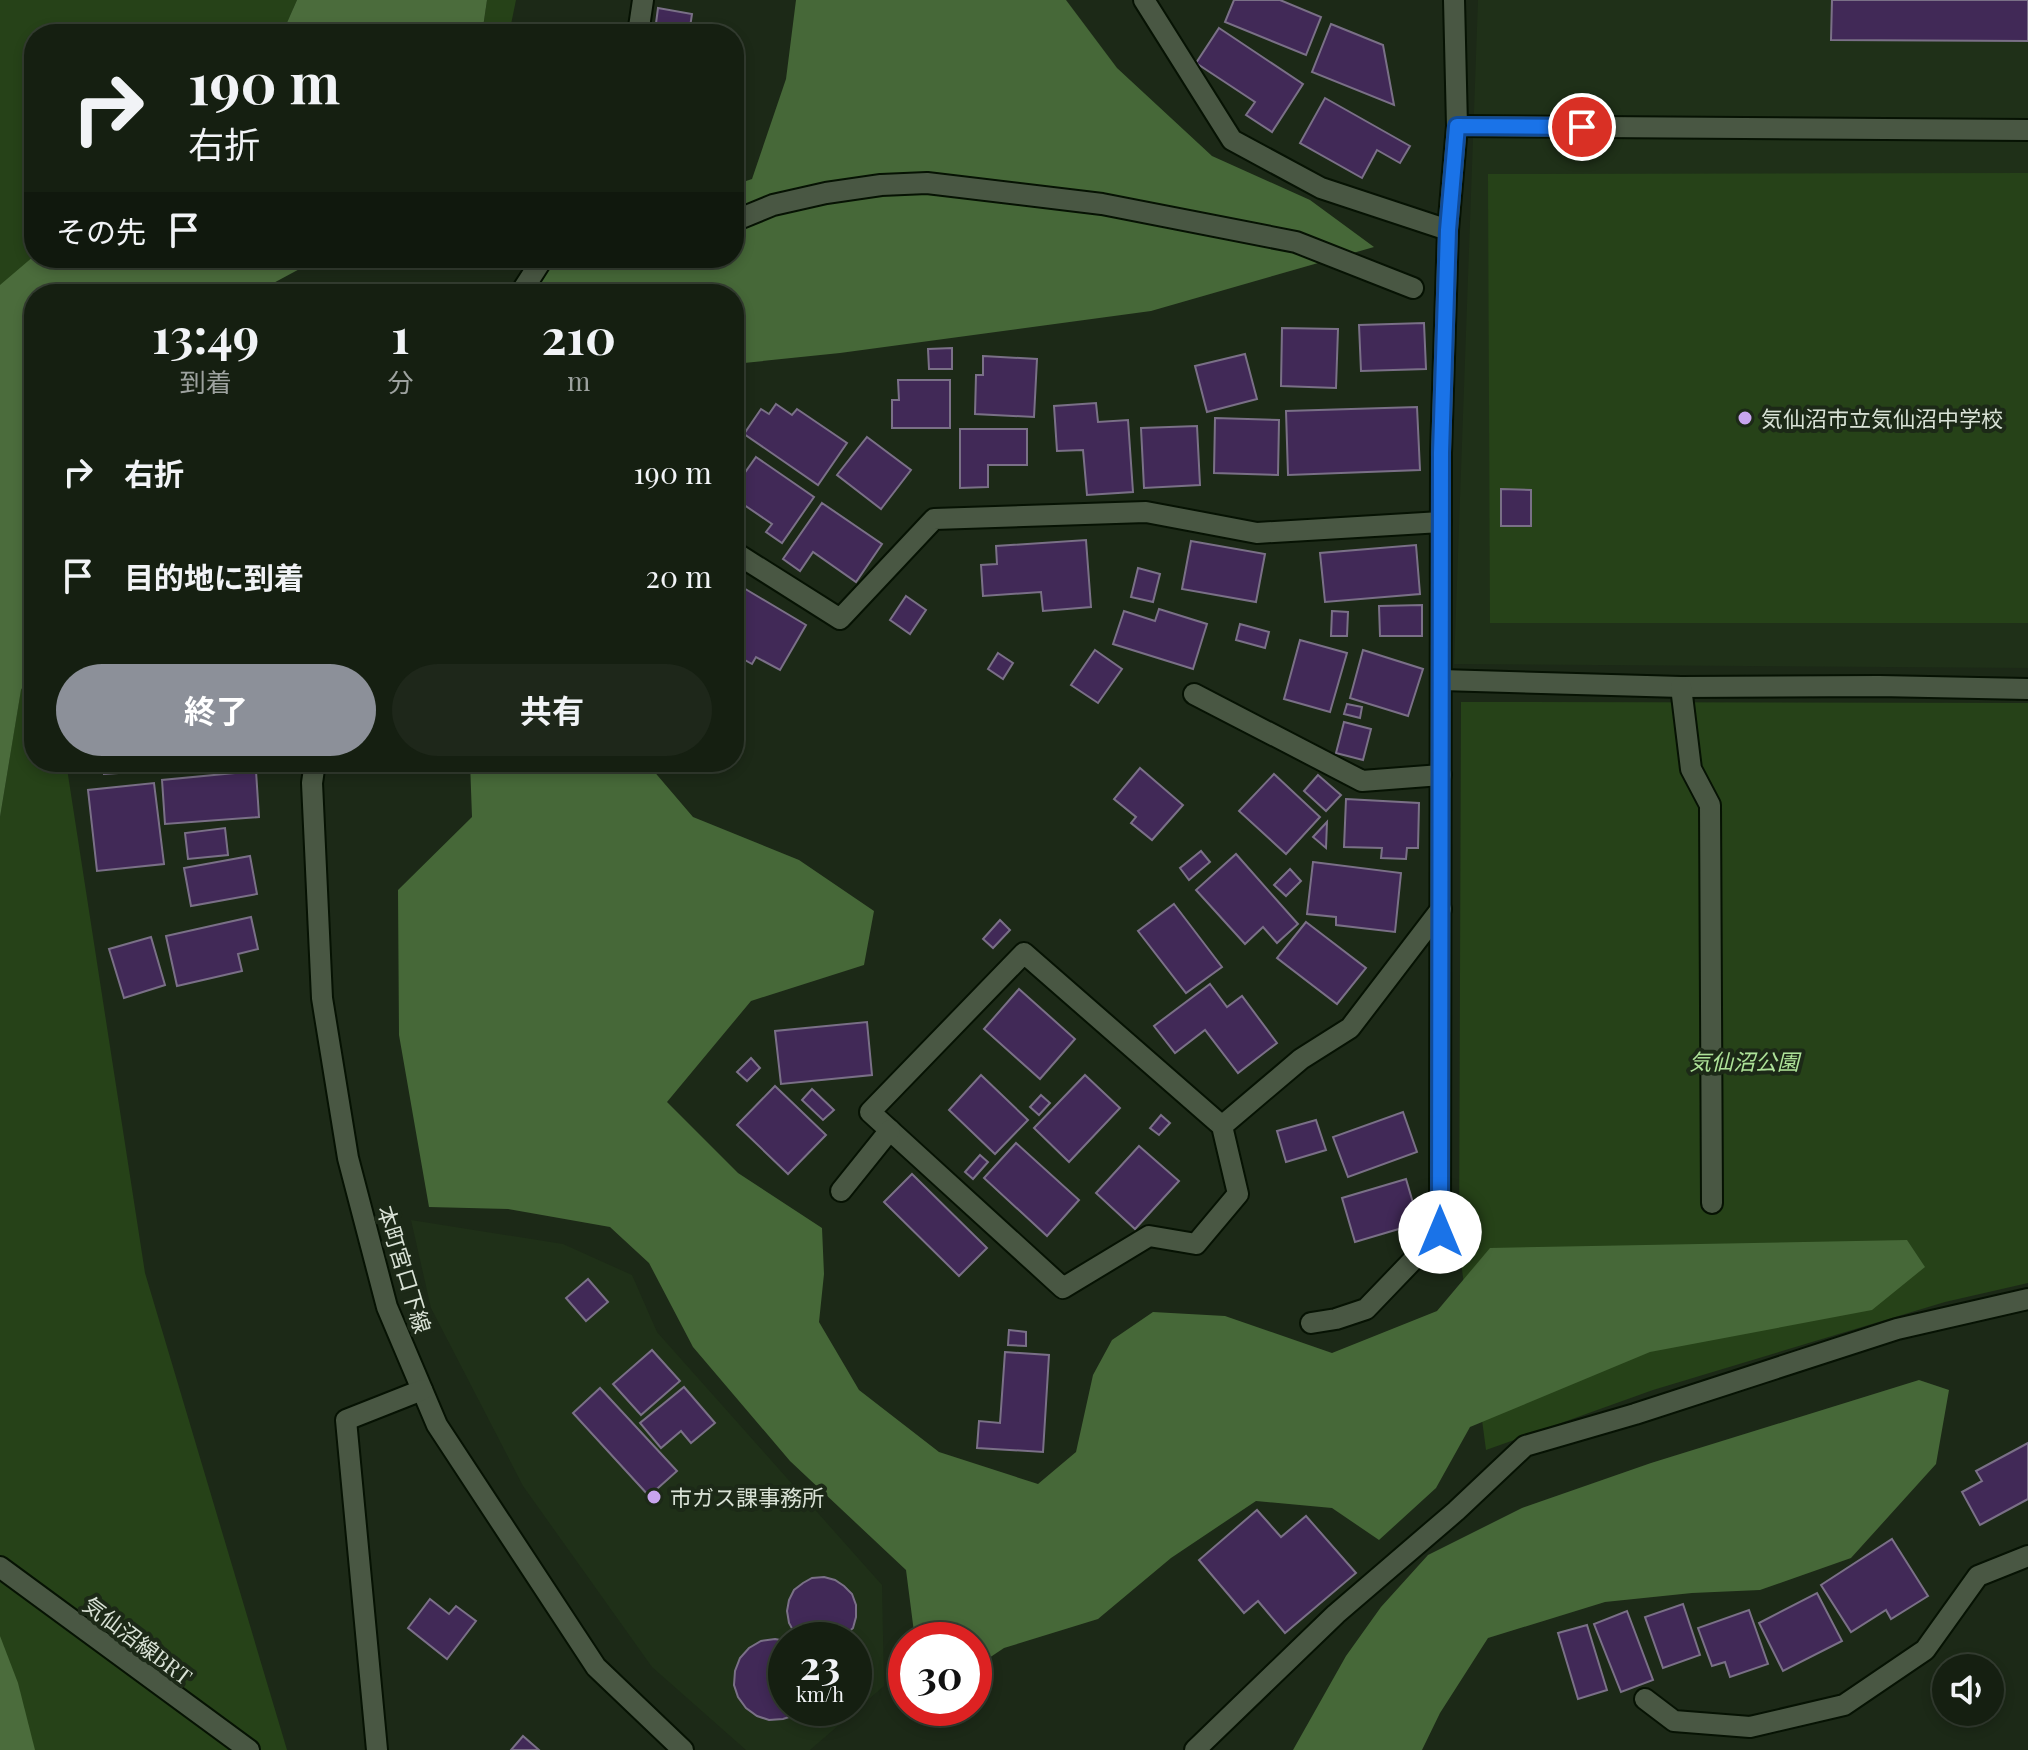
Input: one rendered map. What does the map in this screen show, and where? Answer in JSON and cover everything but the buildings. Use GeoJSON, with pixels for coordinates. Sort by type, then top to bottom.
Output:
{"type":"FeatureCollection","features":[{"type":"Feature","properties":{"kind":"street"},"geometry":{"type":"LineString","coordinates":[[639,24],[643,0]]}},
{"type":"Feature","properties":{"kind":"street"},"geometry":{"type":"LineString","coordinates":[[1144,0],[1232,140],[1321,188],[1448,230]]}},
{"type":"Feature","properties":{"kind":"street"},"geometry":{"type":"LineString","coordinates":[[1311,1323],[1366,1309],[1440,1232],[1441,453],[1448,230],[1457,126],[1454,0]]}},
{"type":"Feature","properties":{"kind":"street"},"geometry":{"type":"LineString","coordinates":[[1457,126],[2025,128]]}},
{"type":"Feature","properties":{"kind":"street"},"geometry":{"type":"LineString","coordinates":[[744,217],[773,205],[826,193],[881,185],[927,183],[1102,204],[1296,242],[1413,288]]}},
{"type":"Feature","properties":{"kind":"street"},"geometry":{"type":"LineString","coordinates":[[744,558],[840,619],[934,519],[1146,512],[1257,533],[1441,522]]}},
{"type":"Feature","properties":{"kind":"street"},"geometry":{"type":"LineString","coordinates":[[1441,680],[1681,687],[2028,689]]}},
{"type":"Feature","properties":{"kind":"street"},"geometry":{"type":"LineString","coordinates":[[1681,687],[1691,769],[1710,805],[1712,1203]]}},
{"type":"Feature","properties":{"kind":"street"},"geometry":{"type":"LineString","coordinates":[[1194,694],[1362,781],[1441,775]]}},
{"type":"Feature","properties":{"kind":"street","name":"本町宮口下線"},"geometry":{"type":"LineString","coordinates":[[314,772],[322,998],[348,1158],[387,1307],[437,1425],[596,1667],[683,1750]]}},
{"type":"Feature","properties":{"kind":"street"},"geometry":{"type":"LineString","coordinates":[[1222,1126],[1301,1059],[1350,1028],[1441,909]]}},
{"type":"Feature","properties":{"kind":"street"},"geometry":{"type":"LineString","coordinates":[[1024,953],[1222,1126],[1238,1194],[1196,1244],[1149,1236],[1063,1288],[870,1112],[1024,953]]}},
{"type":"Feature","properties":{"kind":"street"},"geometry":{"type":"LineString","coordinates":[[841,1191],[890,1130]]}},
{"type":"Feature","properties":{"kind":"street"},"geometry":{"type":"LineString","coordinates":[[1195,1750],[1336,1614],[1456,1511],[1525,1446],[1897,1329],[2028,1299]]}},
{"type":"Feature","properties":{"kind":"street"},"geometry":{"type":"LineString","coordinates":[[377,1750],[346,1420],[422,1390]]}},
{"type":"Feature","properties":{"kind":"street"},"geometry":{"type":"LineString","coordinates":[[1645,1699],[1674,1721],[1750,1727],[1844,1705],[1925,1650],[1978,1576],[2028,1556]]}},
{"type":"Feature","properties":{"kind":"street","name":"気仙沼線BRT"},"geometry":{"type":"LineString","coordinates":[[0,1567],[249,1750]]}},
{"type":"Feature","properties":{"kind":"shaded area"},"geometry":{"type":"Polygon","coordinates":[[[297,0],[487,0],[483,24],[286,24],[297,0]]]}},
{"type":"Feature","properties":{"kind":"shaded area"},"geometry":{"type":"Polygon","coordinates":[[[796,0],[1066,0],[1117,68],[1212,156],[1310,200],[1374,247],[1151,311],[744,363],[744,284],[516,284],[532,268],[744,268],[744,182],[752,179],[786,79],[796,0]]]}},
{"type":"Feature","properties":{"kind":"shaded area","name":"気仙沼市立気仙沼中学校"},"geometry":{"type":"Polygon","coordinates":[[[1478,0],[2028,0],[2028,668],[1454,664],[1478,0]]]}},
{"type":"Feature","properties":{"kind":"shaded area"},"geometry":{"type":"Polygon","coordinates":[[[24,265],[24,268],[301,268],[272,284],[24,284],[24,684],[0,817],[0,285],[24,265]]]}},
{"type":"Feature","properties":{"kind":"shaded area"},"geometry":{"type":"Polygon","coordinates":[[[470,772],[655,772],[693,817],[799,860],[874,911],[864,965],[751,1001],[667,1102],[738,1173],[822,1228],[824,1274],[819,1322],[859,1390],[939,1452],[1038,1484],[1076,1452],[1093,1375],[1112,1340],[1153,1312],[1225,1316],[1332,1353],[1437,1311],[1490,1248],[1907,1240],[1925,1267],[1872,1310],[1650,1352],[1470,1427],[1436,1488],[1379,1540],[1332,1508],[1256,1501],[1171,1558],[1098,1619],[1004,1648],[992,1656],[992,1622],[913,1622],[906,1570],[790,1461],[693,1347],[649,1263],[610,1227],[508,1209],[429,1207],[399,1035],[398,890],[472,817],[470,772]]]}},
{"type":"Feature","properties":{"kind":"shaded area","name":"市ガス課事務所"},"geometry":{"type":"Polygon","coordinates":[[[411,1220],[563,1244],[632,1275],[657,1332],[882,1585],[884,1686],[872,1696],[872,1622],[768,1622],[768,1726],[838,1726],[810,1750],[746,1750],[652,1667],[523,1486],[431,1308],[411,1220]]]}},
{"type":"Feature","properties":{"kind":"shaded area"},"geometry":{"type":"Polygon","coordinates":[[[1919,1380],[1949,1390],[1936,1464],[1851,1558],[1760,1590],[1605,1602],[1488,1638],[1440,1713],[1422,1750],[1293,1750],[1346,1656],[1381,1607],[1428,1555],[1522,1508],[1651,1463],[1919,1380]]]}},
{"type":"Feature","properties":{"kind":"shaded area"},"geometry":{"type":"Polygon","coordinates":[[[0,1636],[18,1683],[35,1750],[0,1750],[0,1636]]]}},
{"type":"Feature","properties":{"kind":"green space"},"geometry":{"type":"Polygon","coordinates":[[[0,0],[297,0],[286,24],[24,24],[24,267],[0,288],[0,0]]]}},
{"type":"Feature","properties":{"kind":"green space"},"geometry":{"type":"Polygon","coordinates":[[[487,0],[516,0],[511,24],[483,24],[487,0]]]}},
{"type":"Feature","properties":{"kind":"green space","name":"気仙沼市立気仙沼中学校"},"geometry":{"type":"Polygon","coordinates":[[[2028,173],[2028,623],[1490,623],[1488,174],[2028,173]]]}},
{"type":"Feature","properties":{"kind":"green space"},"geometry":{"type":"Polygon","coordinates":[[[21,689],[24,692],[24,772],[68,772],[145,1273],[287,1750],[27,1750],[0,1647],[0,817],[21,689]]]}},
{"type":"Feature","properties":{"kind":"green space","name":"気仙沼公園"},"geometry":{"type":"Polygon","coordinates":[[[1461,702],[2028,703],[2028,1283],[1945,1302],[1653,1390],[1486,1450],[1459,1247],[1461,702]]]}},
{"type":"Feature","properties":{"kind":"place","name":"気仙沼市立気仙沼中学校"},"geometry":{"type":"Point","coordinates":[1745,418]}},
{"type":"Feature","properties":{"kind":"place","name":"市ガス課事務所"},"geometry":{"type":"Point","coordinates":[654,1497]}},
{"type":"Feature","properties":{"kind":"route"},"geometry":{"type":"LineString","coordinates":[[1440,1232],[1441,453],[1448,230],[1457,126],[1582,127]]}}]}
